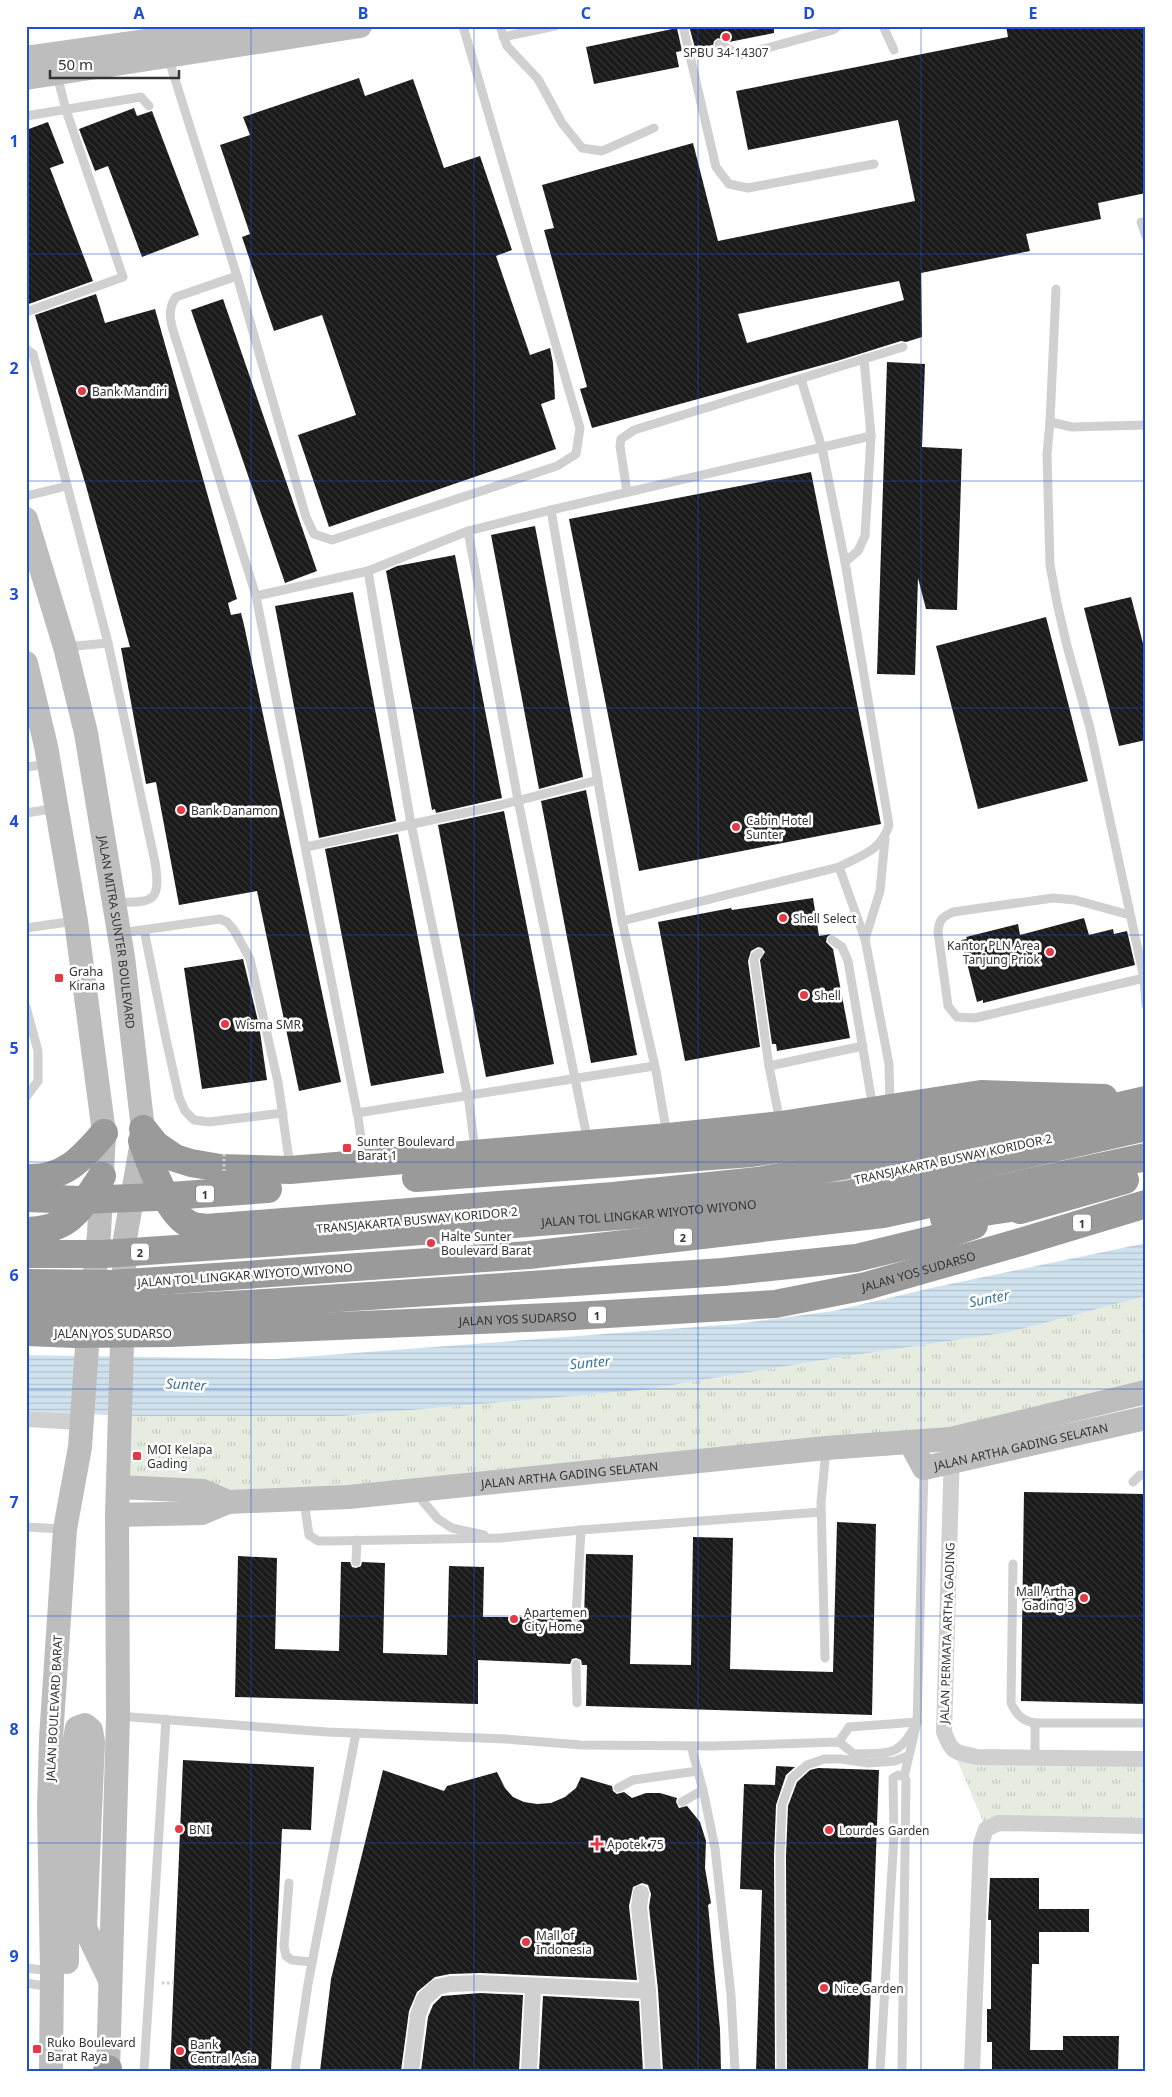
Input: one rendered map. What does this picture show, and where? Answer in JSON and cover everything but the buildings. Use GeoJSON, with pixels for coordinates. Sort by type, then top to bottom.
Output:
{"type":"FeatureCollection","features":[{"type":"Feature","properties":{"kind":"highway","name":"1"},"geometry":{"type":"LineString","coordinates":[[26,1198],[82,1200],[156,1197],[752,1153],[1146,1091]]}},
{"type":"Feature","properties":{"kind":"highway"},"geometry":{"type":"LineString","coordinates":[[142,1135],[175,1158],[191,1163],[220,1168],[290,1170],[668,1138],[781,1125],[981,1094],[1104,1098]]}},
{"type":"Feature","properties":{"kind":"highway"},"geometry":{"type":"LineString","coordinates":[[613,1196],[758,1180],[929,1150],[1146,1100]]}},
{"type":"Feature","properties":{"kind":"highway"},"geometry":{"type":"LineString","coordinates":[[1036,1204],[684,1256],[353,1286],[209,1278],[206,1281],[197,1260],[197,1248],[200,1238],[213,1232],[613,1196],[736,1187],[808,1174],[931,1162],[1146,1110]]}},
{"type":"Feature","properties":{"kind":"highway","name":"JALAN TOL LINGKAR WIYOTO WIYONO"},"geometry":{"type":"LineString","coordinates":[[26,1254],[103,1254],[225,1246],[847,1195],[1146,1127]]}},
{"type":"Feature","properties":{"kind":"highway"},"geometry":{"type":"LineString","coordinates":[[26,1178],[38,1178],[64,1170],[84,1157],[104,1133]]}},
{"type":"Feature","properties":{"kind":"highway"},"geometry":{"type":"LineString","coordinates":[[142,1135],[155,1175],[178,1214],[190,1225],[213,1232]]}},
{"type":"Feature","properties":{"kind":"highway","name":"JALAN TOL LINGKAR WIYOTO WIYONO"},"geometry":{"type":"LineString","coordinates":[[26,1283],[111,1284],[420,1264],[656,1241],[883,1214],[1146,1157]]}},
{"type":"Feature","properties":{"kind":"highway"},"geometry":{"type":"LineString","coordinates":[[26,1306],[131,1310],[338,1300],[723,1272],[856,1258],[934,1239],[1036,1204],[1146,1174]]}},
{"type":"Feature","properties":{"kind":"highway"},"geometry":{"type":"LineString","coordinates":[[26,1231],[38,1231],[66,1223],[81,1208],[102,1176]]}},
{"type":"Feature","properties":{"kind":"highway","name":"JALAN YOS SUDARSO"},"geometry":{"type":"LineString","coordinates":[[26,1332],[76,1334],[169,1333],[574,1316],[775,1304],[866,1286],[1146,1204]]}},
{"type":"Feature","properties":{"kind":"highway"},"geometry":{"type":"LineString","coordinates":[[123,1305],[140,1305],[156,1297],[199,1290],[209,1278]]}},
{"type":"Feature","properties":{"kind":"highway"},"geometry":{"type":"LineString","coordinates":[[26,1306],[77,1311],[81,1315],[88,1338]]}},
{"type":"Feature","properties":{"kind":"main road"},"geometry":{"type":"LineString","coordinates":[[26,78],[56,73],[253,26]]}},
{"type":"Feature","properties":{"kind":"main road"},"geometry":{"type":"LineString","coordinates":[[26,58],[165,48],[360,26]]}},
{"type":"Feature","properties":{"kind":"main road","name":"JALAN MITRA SUNTER BOULEVARD"},"geometry":{"type":"LineString","coordinates":[[26,519],[65,647],[86,733],[119,933],[142,1135],[125,1239],[118,1487]]}},
{"type":"Feature","properties":{"kind":"main road"},"geometry":{"type":"LineString","coordinates":[[26,663],[31,706],[49,764],[76,921],[104,1133],[99,1234],[88,1338]]}},
{"type":"Feature","properties":{"kind":"main road","name":"JALAN BOULEVARD BARAT"},"geometry":{"type":"LineString","coordinates":[[51,2071],[52,1979],[49,1807],[51,1738],[65,1529],[80,1447],[88,1338]]}},
{"type":"Feature","properties":{"kind":"main road","name":"JALAN ARTHA GADING SELATAN"},"geometry":{"type":"LineString","coordinates":[[117,1515],[202,1513],[228,1502],[414,1490],[826,1448],[951,1439],[1146,1392]]}},
{"type":"Feature","properties":{"kind":"main road","name":"JALAN ARTHA GADING SELATAN"},"geometry":{"type":"LineString","coordinates":[[917,1442],[924,1468],[954,1463],[1146,1418]]}},
{"type":"Feature","properties":{"kind":"main road"},"geometry":{"type":"LineString","coordinates":[[108,2070],[118,1716],[118,1487]]}},
{"type":"Feature","properties":{"kind":"main road","name":"JALAN ARTHA GADING SELATAN"},"geometry":{"type":"LineString","coordinates":[[118,1487],[202,1491],[228,1502]]}},
{"type":"Feature","properties":{"kind":"main road"},"geometry":{"type":"LineString","coordinates":[[65,2071],[68,1809],[77,1728],[85,1725],[91,1730],[92,1742],[85,1928],[110,1981]]}},
{"type":"Feature","properties":{"kind":"street"},"geometry":{"type":"LineString","coordinates":[[26,1418],[82,1420]]}},
{"type":"Feature","properties":{"kind":"street","name":"JALAN PERMATA ARTHA GADING"},"geometry":{"type":"LineString","coordinates":[[951,1439],[954,1463],[944,1732],[953,1750],[977,1757],[1146,1759]]}},
{"type":"Feature","properties":{"kind":"street"},"geometry":{"type":"LineString","coordinates":[[972,2071],[981,1844],[986,1829],[999,1823],[1146,1826]]}},
{"type":"Feature","properties":{"kind":"street"},"geometry":{"type":"LineString","coordinates":[[640,1893],[639,1907],[648,1991],[653,2071]]}},
{"type":"Feature","properties":{"kind":"street"},"geometry":{"type":"LineString","coordinates":[[411,2071],[418,2015],[424,1999],[437,1987],[450,1984],[480,1983],[648,1991]]}},
{"type":"Feature","properties":{"kind":"street"},"geometry":{"type":"LineString","coordinates":[[529,2071],[533,1987]]}},
{"type":"Feature","properties":{"kind":"lane"},"geometry":{"type":"LineString","coordinates":[[165,48],[237,276],[306,517],[314,534],[332,540],[558,466],[576,454],[580,428],[463,26]]}},
{"type":"Feature","properties":{"kind":"lane"},"geometry":{"type":"LineString","coordinates":[[500,26],[507,46],[538,79],[562,123],[582,148],[602,152],[654,128]]}},
{"type":"Feature","properties":{"kind":"lane"},"geometry":{"type":"LineString","coordinates":[[503,37],[555,26]]}},
{"type":"Feature","properties":{"kind":"lane"},"geometry":{"type":"LineString","coordinates":[[683,26],[716,167],[728,184],[748,188],[874,164]]}},
{"type":"Feature","properties":{"kind":"lane"},"geometry":{"type":"LineString","coordinates":[[719,44],[742,55],[833,30],[838,26]]}},
{"type":"Feature","properties":{"kind":"lane"},"geometry":{"type":"LineString","coordinates":[[883,26],[894,50]]}},
{"type":"Feature","properties":{"kind":"lane"},"geometry":{"type":"LineString","coordinates":[[26,312],[123,277],[66,110],[56,73]]}},
{"type":"Feature","properties":{"kind":"lane"},"geometry":{"type":"LineString","coordinates":[[26,116],[141,97],[150,106]]}},
{"type":"Feature","properties":{"kind":"lane"},"geometry":{"type":"LineString","coordinates":[[1141,222],[1146,236]]}},
{"type":"Feature","properties":{"kind":"lane"},"geometry":{"type":"LineString","coordinates":[[237,276],[176,297],[171,304],[169,312],[176,341],[256,596],[306,847],[365,1164]]}},
{"type":"Feature","properties":{"kind":"lane"},"geometry":{"type":"LineString","coordinates":[[1056,289],[1050,422],[1046,454],[1050,565],[1061,620],[1090,728],[1144,978],[1146,1005]]}},
{"type":"Feature","properties":{"kind":"lane"},"geometry":{"type":"LineString","coordinates":[[627,492],[620,446],[621,440],[627,434],[903,347]]}},
{"type":"Feature","properties":{"kind":"lane"},"geometry":{"type":"LineString","coordinates":[[26,349],[33,354],[108,643],[151,836],[158,882],[157,892],[153,898],[147,901],[113,902]]}},
{"type":"Feature","properties":{"kind":"lane"},"geometry":{"type":"LineString","coordinates":[[846,562],[858,552],[865,536],[871,436],[864,359]]}},
{"type":"Feature","properties":{"kind":"lane"},"geometry":{"type":"LineString","coordinates":[[801,379],[822,448],[846,562],[889,825],[885,839],[880,892],[865,939]]}},
{"type":"Feature","properties":{"kind":"lane"},"geometry":{"type":"LineString","coordinates":[[1050,422],[1072,427],[1146,424]]}},
{"type":"Feature","properties":{"kind":"lane"},"geometry":{"type":"LineString","coordinates":[[256,596],[368,571],[468,531],[871,436]]}},
{"type":"Feature","properties":{"kind":"lane"},"geometry":{"type":"LineString","coordinates":[[26,496],[67,486]]}},
{"type":"Feature","properties":{"kind":"lane"},"geometry":{"type":"LineString","coordinates":[[551,510],[622,921],[668,1138]]}},
{"type":"Feature","properties":{"kind":"lane"},"geometry":{"type":"LineString","coordinates":[[468,531],[518,800],[588,1144]]}},
{"type":"Feature","properties":{"kind":"lane"},"geometry":{"type":"LineString","coordinates":[[368,571],[411,824],[469,1099],[475,1154]]}},
{"type":"Feature","properties":{"kind":"lane"},"geometry":{"type":"LineString","coordinates":[[65,647],[108,643]]}},
{"type":"Feature","properties":{"kind":"lane"},"geometry":{"type":"LineString","coordinates":[[26,767],[49,764]]}},
{"type":"Feature","properties":{"kind":"lane"},"geometry":{"type":"LineString","coordinates":[[306,847],[518,800],[598,780]]}},
{"type":"Feature","properties":{"kind":"lane"},"geometry":{"type":"LineString","coordinates":[[26,813],[57,808]]}},
{"type":"Feature","properties":{"kind":"lane"},"geometry":{"type":"LineString","coordinates":[[622,921],[839,867],[876,848],[885,839]]}},
{"type":"Feature","properties":{"kind":"lane"},"geometry":{"type":"LineString","coordinates":[[839,867],[865,939],[888,1064],[882,1108]]}},
{"type":"Feature","properties":{"kind":"lane"},"geometry":{"type":"LineString","coordinates":[[1130,915],[1075,900],[1053,898],[953,912],[942,917],[938,923],[938,932],[948,1006],[958,1017],[975,1018],[1144,978]]}},
{"type":"Feature","properties":{"kind":"lane"},"geometry":{"type":"LineString","coordinates":[[119,933],[220,919],[227,922],[234,930],[250,959],[278,1082],[290,1170]]}},
{"type":"Feature","properties":{"kind":"lane"},"geometry":{"type":"LineString","coordinates":[[26,928],[76,921]]}},
{"type":"Feature","properties":{"kind":"lane"},"geometry":{"type":"LineString","coordinates":[[144,930],[179,1097],[185,1111],[194,1120],[209,1122],[282,1113]]}},
{"type":"Feature","properties":{"kind":"lane"},"geometry":{"type":"LineString","coordinates":[[832,940],[842,947],[848,961],[863,1046],[882,1108]]}},
{"type":"Feature","properties":{"kind":"lane"},"geometry":{"type":"LineString","coordinates":[[759,953],[755,956],[754,960],[769,1066],[781,1125]]}},
{"type":"Feature","properties":{"kind":"lane"},"geometry":{"type":"LineString","coordinates":[[26,1007],[38,1051],[38,1081],[26,1098]]}},
{"type":"Feature","properties":{"kind":"lane"},"geometry":{"type":"LineString","coordinates":[[769,1066],[863,1046]]}},
{"type":"Feature","properties":{"kind":"lane"},"geometry":{"type":"LineString","coordinates":[[357,1113],[469,1099],[576,1078],[654,1066]]}},
{"type":"Feature","properties":{"kind":"lane","name":"TRANSJAKARTA BUSWAY KORIDOR 2"},"geometry":{"type":"LineString","coordinates":[[959,1160],[1034,1142]]}},
{"type":"Feature","properties":{"kind":"lane","name":"TRANSJAKARTA BUSWAY KORIDOR 2"},"geometry":{"type":"LineString","coordinates":[[797,1186],[876,1177]]}},
{"type":"Feature","properties":{"kind":"lane","name":"TRANSJAKARTA BUSWAY KORIDOR 2"},"geometry":{"type":"LineString","coordinates":[[213,1232],[272,1233],[738,1193]]}},
{"type":"Feature","properties":{"kind":"lane"},"geometry":{"type":"LineString","coordinates":[[209,1278],[427,1270],[870,1224],[929,1214],[1036,1204]]}},
{"type":"Feature","properties":{"kind":"lane"},"geometry":{"type":"LineString","coordinates":[[202,1256],[206,1243],[215,1236],[213,1232]]}},
{"type":"Feature","properties":{"kind":"lane"},"geometry":{"type":"LineString","coordinates":[[26,1244],[83,1246],[89,1244],[99,1234]]}},
{"type":"Feature","properties":{"kind":"lane"},"geometry":{"type":"LineString","coordinates":[[825,1658],[821,1512],[826,1448]]}},
{"type":"Feature","properties":{"kind":"lane"},"geometry":{"type":"LineString","coordinates":[[902,2071],[906,1780],[904,1777],[908,1756],[914,1742],[917,1722],[924,1468]]}},
{"type":"Feature","properties":{"kind":"lane"},"geometry":{"type":"LineString","coordinates":[[1133,1482],[1140,1475],[1146,1475]]}},
{"type":"Feature","properties":{"kind":"lane"},"geometry":{"type":"LineString","coordinates":[[414,1490],[438,1519],[452,1528],[501,1538]]}},
{"type":"Feature","properties":{"kind":"lane"},"geometry":{"type":"LineString","coordinates":[[303,1498],[309,1535],[318,1541],[501,1538],[821,1512]]}},
{"type":"Feature","properties":{"kind":"lane"},"geometry":{"type":"LineString","coordinates":[[26,1527],[65,1529]]}},
{"type":"Feature","properties":{"kind":"lane"},"geometry":{"type":"LineString","coordinates":[[576,1617],[581,1530]]}},
{"type":"Feature","properties":{"kind":"lane"},"geometry":{"type":"LineString","coordinates":[[356,1562],[357,1540]]}},
{"type":"Feature","properties":{"kind":"lane"},"geometry":{"type":"LineString","coordinates":[[1013,1564],[1010,1702],[1015,1711],[1021,1718],[1035,1723],[1146,1723]]}},
{"type":"Feature","properties":{"kind":"lane"},"geometry":{"type":"LineString","coordinates":[[576,1664],[577,1702]]}},
{"type":"Feature","properties":{"kind":"lane"},"geometry":{"type":"LineString","coordinates":[[118,1716],[228,1725],[356,1733],[506,1739],[581,1745],[691,1746],[839,1742],[854,1754],[895,1752],[909,1739],[917,1722]]}},
{"type":"Feature","properties":{"kind":"lane"},"geometry":{"type":"LineString","coordinates":[[144,2071],[166,1719]]}},
{"type":"Feature","properties":{"kind":"lane"},"geometry":{"type":"LineString","coordinates":[[839,1742],[849,1726],[917,1722]]}},
{"type":"Feature","properties":{"kind":"lane"},"geometry":{"type":"LineString","coordinates":[[1035,1723],[1035,1758]]}},
{"type":"Feature","properties":{"kind":"lane"},"geometry":{"type":"LineString","coordinates":[[295,2071],[312,1962],[356,1733]]}},
{"type":"Feature","properties":{"kind":"lane"},"geometry":{"type":"LineString","coordinates":[[691,1746],[703,1790],[715,1848],[730,1995],[735,2071]]}},
{"type":"Feature","properties":{"kind":"lane"},"geometry":{"type":"LineString","coordinates":[[780,2071],[780,1856],[782,1805],[792,1778],[807,1765],[824,1759],[841,1759],[868,1763],[895,1761],[908,1756]]}},
{"type":"Feature","properties":{"kind":"lane"},"geometry":{"type":"LineString","coordinates":[[618,1788],[633,1780],[698,1771]]}},
{"type":"Feature","properties":{"kind":"lane"},"geometry":{"type":"LineString","coordinates":[[880,2071],[894,1835],[893,1778],[898,1774],[904,1777]]}},
{"type":"Feature","properties":{"kind":"lane"},"geometry":{"type":"LineString","coordinates":[[682,1802],[703,1790]]}},
{"type":"Feature","properties":{"kind":"lane"},"geometry":{"type":"LineString","coordinates":[[289,1883],[284,1946],[286,1956],[292,1960],[312,1962]]}},
{"type":"Feature","properties":{"kind":"lane"},"geometry":{"type":"LineString","coordinates":[[26,1968],[52,1979]]}},
{"type":"Feature","properties":{"kind":"lane"},"geometry":{"type":"LineString","coordinates":[[26,1983],[52,1979]]}},
{"type":"Feature","properties":{"kind":"path"},"geometry":{"type":"LineString","coordinates":[[224,1154],[224,1180]]}},
{"type":"Feature","properties":{"kind":"green space"},"geometry":{"type":"Polygon","coordinates":[[[1146,1296],[1146,1392],[951,1439],[228,1502],[118,1487],[128,1416],[344,1416],[642,1390],[1010,1332],[1146,1296]]]}},
{"type":"Feature","properties":{"kind":"green space"},"geometry":{"type":"Polygon","coordinates":[[[953,1750],[1146,1759],[1146,1826],[986,1829],[953,1750]]]}},
{"type":"Feature","properties":{"kind":"water","name":"Sunter"},"geometry":{"type":"Polygon","coordinates":[[[1146,1243],[1146,1296],[1010,1332],[642,1390],[343,1416],[128,1416],[26,1411],[26,1355],[275,1359],[736,1324],[833,1311],[936,1287],[1146,1243]]]}},
{"type":"Feature","properties":{"kind":"place","name":"SPBU 34-14307"},"geometry":{"type":"Point","coordinates":[726,37]}},
{"type":"Feature","properties":{"kind":"place","name":"Bank Mandiri"},"geometry":{"type":"Point","coordinates":[82,391]}},
{"type":"Feature","properties":{"kind":"place","name":"Bank Danamon"},"geometry":{"type":"Point","coordinates":[181,810]}},
{"type":"Feature","properties":{"kind":"place","name":"Cabin Hotel Sunter"},"geometry":{"type":"Point","coordinates":[736,827]}},
{"type":"Feature","properties":{"kind":"place","name":"Shell Select"},"geometry":{"type":"Point","coordinates":[783,918]}},
{"type":"Feature","properties":{"kind":"place","name":"Kantor PLN Area Tanjung Priok"},"geometry":{"type":"Point","coordinates":[1050,952]}},
{"type":"Feature","properties":{"kind":"place","name":"Graha Kirana"},"geometry":{"type":"Point","coordinates":[59,978]}},
{"type":"Feature","properties":{"kind":"place","name":"Shell"},"geometry":{"type":"Point","coordinates":[804,995]}},
{"type":"Feature","properties":{"kind":"place","name":"Wisma SMR"},"geometry":{"type":"Point","coordinates":[225,1024]}},
{"type":"Feature","properties":{"kind":"place","name":"Sunter Boulevard Barat 1"},"geometry":{"type":"Point","coordinates":[347,1148]}},
{"type":"Feature","properties":{"kind":"place","name":"Halte Sunter Boulevard Barat"},"geometry":{"type":"Point","coordinates":[431,1243]}},
{"type":"Feature","properties":{"kind":"place","name":"MOI Kelapa Gading"},"geometry":{"type":"Point","coordinates":[137,1456]}},
{"type":"Feature","properties":{"kind":"place","name":"Mall Artha Gading 3"},"geometry":{"type":"Point","coordinates":[1084,1598]}},
{"type":"Feature","properties":{"kind":"place","name":"Apartemen City Home"},"geometry":{"type":"Point","coordinates":[514,1619]}},
{"type":"Feature","properties":{"kind":"place","name":"BNI"},"geometry":{"type":"Point","coordinates":[179,1829]}},
{"type":"Feature","properties":{"kind":"place","name":"Lourdes Garden"},"geometry":{"type":"Point","coordinates":[829,1830]}},
{"type":"Feature","properties":{"kind":"place","name":"Apotek 75"},"geometry":{"type":"Point","coordinates":[597,1844]}},
{"type":"Feature","properties":{"kind":"place","name":"Mall of Indonesia"},"geometry":{"type":"Point","coordinates":[526,1942]}},
{"type":"Feature","properties":{"kind":"place","name":"Nice Garden"},"geometry":{"type":"Point","coordinates":[824,1988]}},
{"type":"Feature","properties":{"kind":"place","name":"Ruko Boulevard Barat Raya"},"geometry":{"type":"Point","coordinates":[37,2049]}},
{"type":"Feature","properties":{"kind":"place","name":"Bank Central Asia"},"geometry":{"type":"Point","coordinates":[180,2051]}}]}
